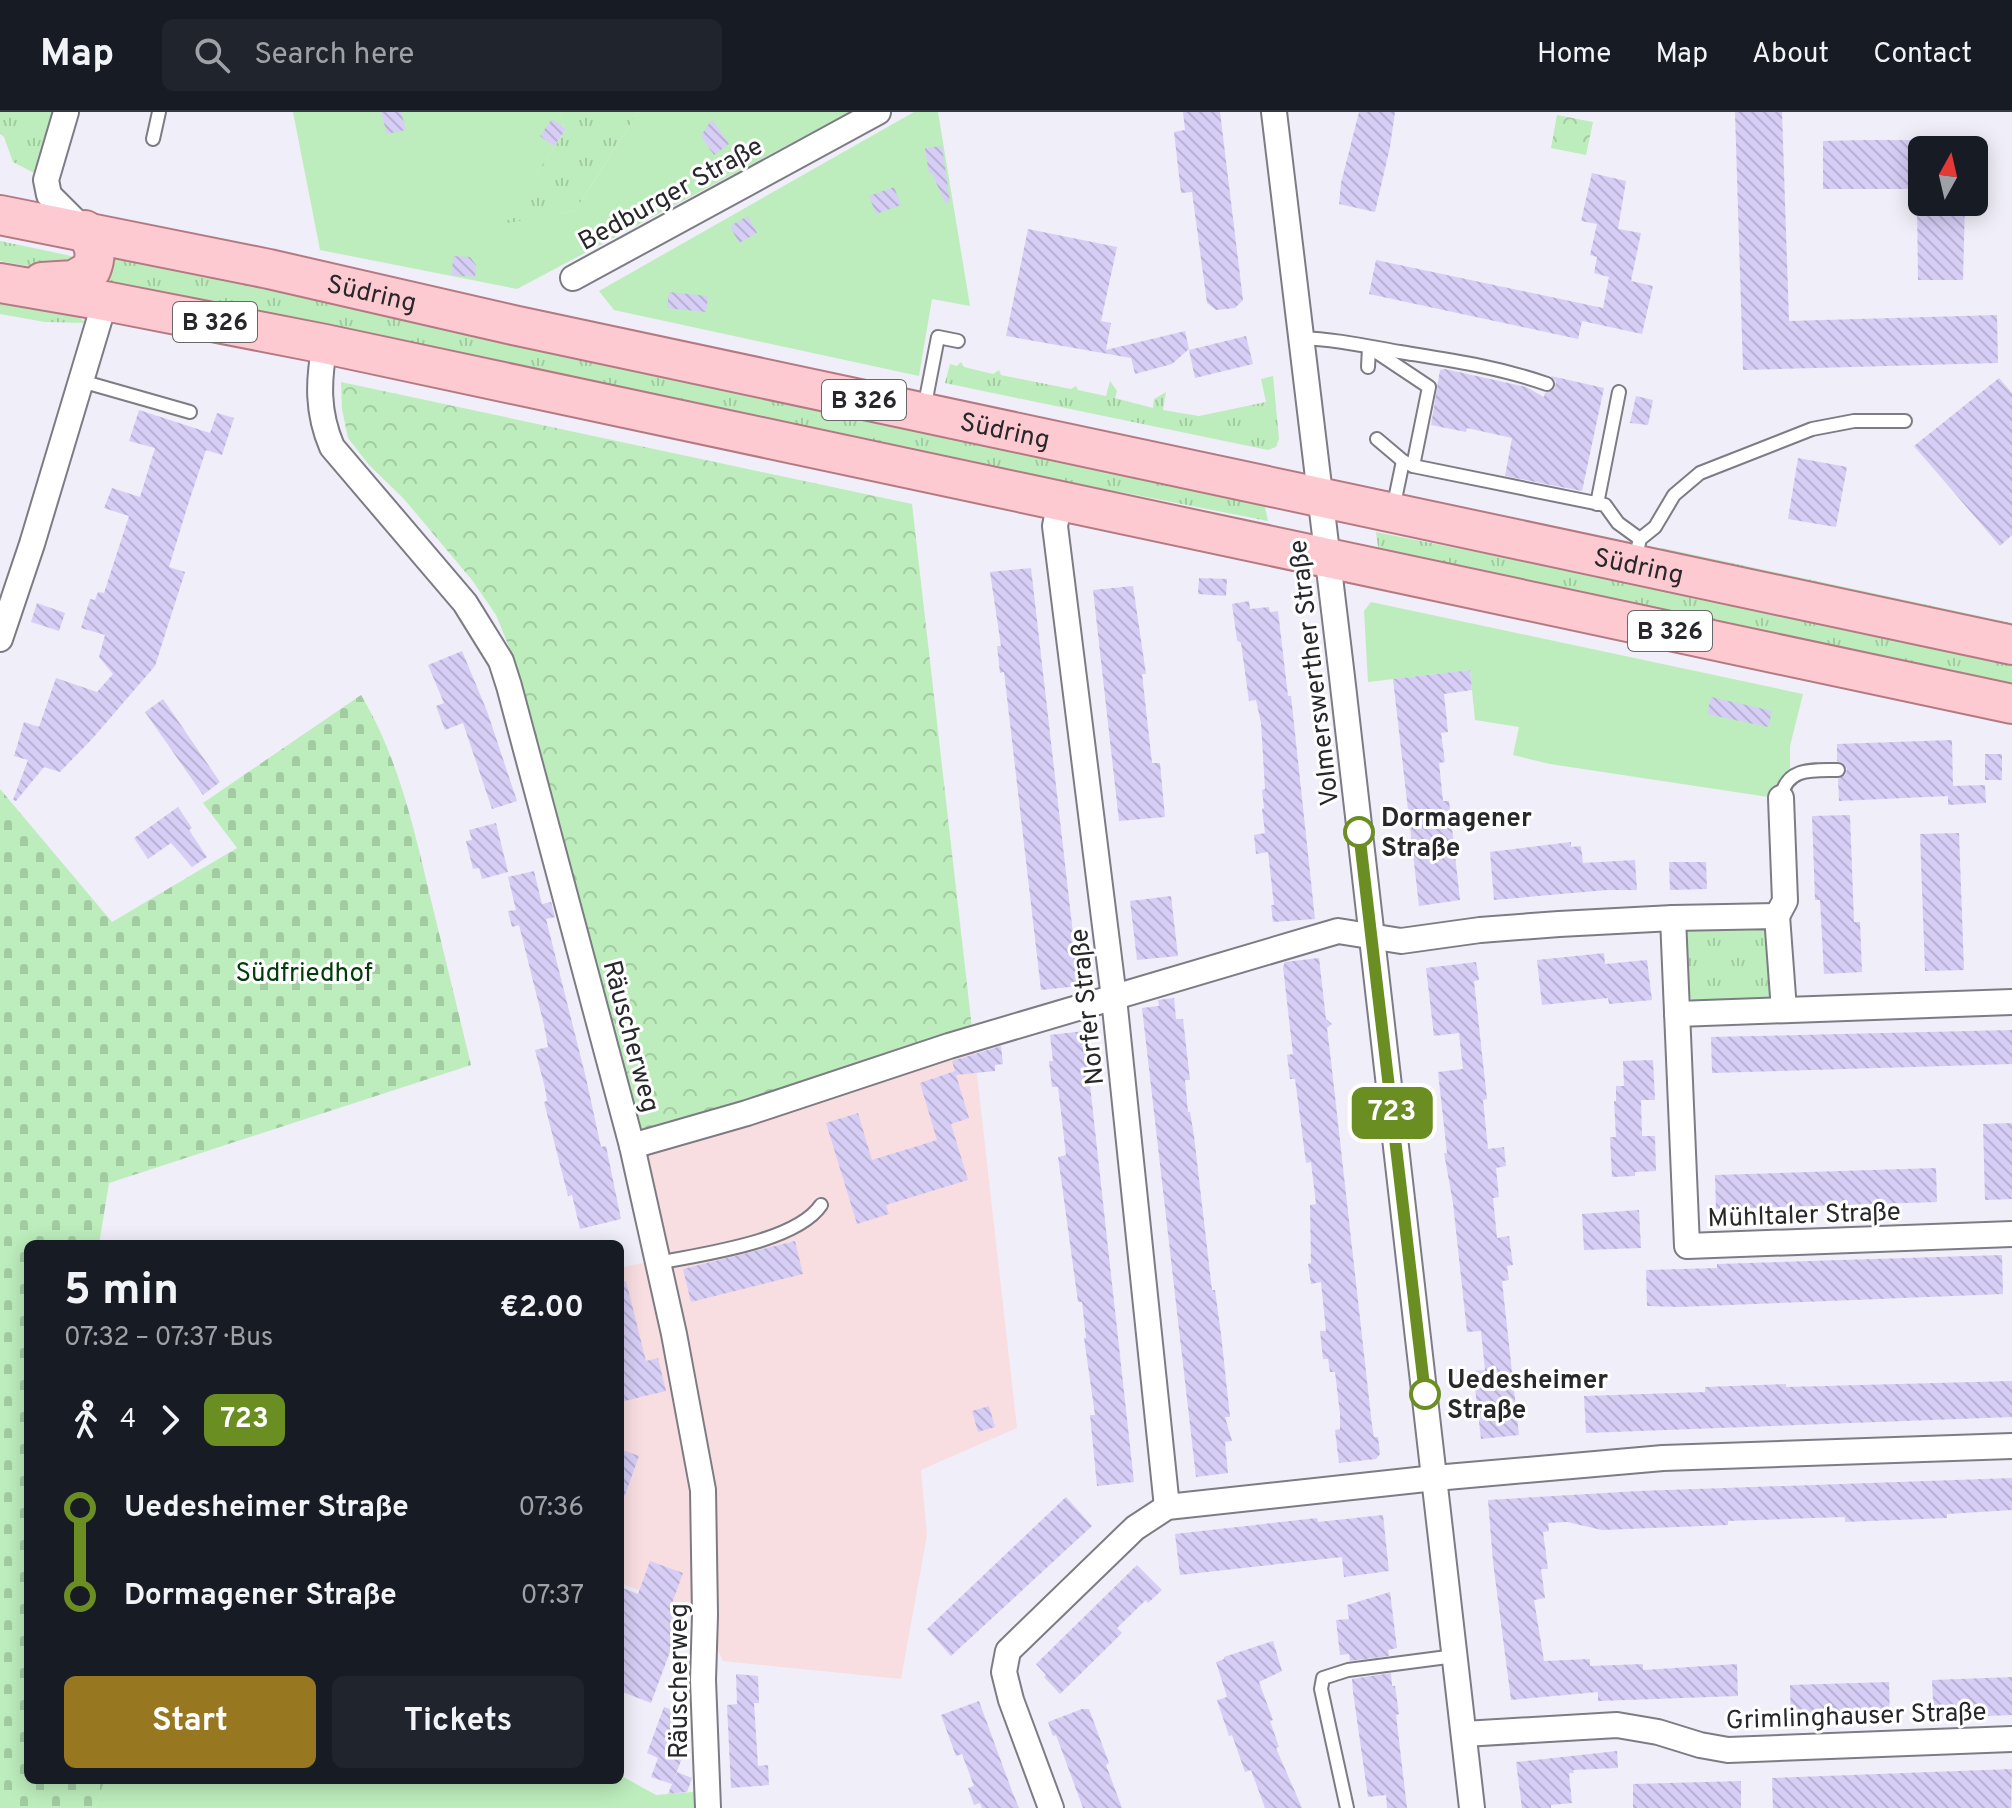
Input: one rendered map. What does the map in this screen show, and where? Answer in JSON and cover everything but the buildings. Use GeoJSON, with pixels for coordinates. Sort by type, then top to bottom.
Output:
{"type":"FeatureCollection","features":[{"type":"Feature","properties":{"kind":"main road","name":"Südring"},"geometry":{"type":"LineString","coordinates":[[5,215],[1447,525],[1637,551],[2012,645]]}},
{"type":"Feature","properties":{"kind":"main road"},"geometry":{"type":"LineString","coordinates":[[8,284],[74,280],[91,270],[96,257],[95,246],[85,230]]}},
{"type":"Feature","properties":{"kind":"main road","name":"B 326"},"geometry":{"type":"LineString","coordinates":[[8,284],[325,344],[2012,704]]}},
{"type":"Feature","properties":{"kind":"main road","name":"B 326"},"geometry":{"type":"LineString","coordinates":[[1218,534],[1245,524],[1297,530],[1312,519],[1319,496]]}},
{"type":"Feature","properties":{"kind":"main road","name":"B 326"},"geometry":{"type":"LineString","coordinates":[[1329,558],[1337,535],[1346,525],[1363,525],[1415,536],[1447,525]]}},
{"type":"Feature","properties":{"kind":"street"},"geometry":{"type":"LineString","coordinates":[[66,112],[46,180],[49,195],[85,230]]}},
{"type":"Feature","properties":{"kind":"street","name":"Bedburger Straße"},"geometry":{"type":"LineString","coordinates":[[573,278],[878,112]]}},
{"type":"Feature","properties":{"kind":"street","name":"Volmerswerther Straße"},"geometry":{"type":"LineString","coordinates":[[1274,112],[1329,558],[1472,1808]]}},
{"type":"Feature","properties":{"kind":"street"},"geometry":{"type":"LineString","coordinates":[[0,639],[9,587],[81,381],[105,301]]}},
{"type":"Feature","properties":{"kind":"street","name":"Räuscherweg"},"geometry":{"type":"LineString","coordinates":[[325,344],[319,392],[324,429],[332,447],[465,603],[501,661],[547,821],[632,1146],[703,1490],[703,1680],[708,1808]]}},
{"type":"Feature","properties":{"kind":"street","name":"Norfer Straße"},"geometry":{"type":"LineString","coordinates":[[1060,501],[1055,526],[1114,998],[1167,1507]]}},
{"type":"Feature","properties":{"kind":"street"},"geometry":{"type":"LineString","coordinates":[[1781,798],[1785,901],[1777,916],[1784,1010]]}},
{"type":"Feature","properties":{"kind":"street"},"geometry":{"type":"LineString","coordinates":[[632,1146],[747,1113],[949,1046],[1338,931],[1401,941],[1480,930],[1673,918],[1777,916]]}},
{"type":"Feature","properties":{"kind":"street"},"geometry":{"type":"LineString","coordinates":[[1673,918],[1677,1014],[2012,1002]]}},
{"type":"Feature","properties":{"kind":"street","name":"Mühltaler Straße"},"geometry":{"type":"LineString","coordinates":[[1677,1014],[1687,1246],[2012,1234]]}},
{"type":"Feature","properties":{"kind":"street"},"geometry":{"type":"LineString","coordinates":[[1051,1808],[1009,1691],[1004,1672],[1008,1651],[1135,1528],[1167,1507],[1435,1478],[1663,1458],[2012,1446]]}},
{"type":"Feature","properties":{"kind":"street","name":"Grimlinghauser Straße"},"geometry":{"type":"LineString","coordinates":[[1464,1734],[1617,1725],[1728,1750],[2012,1739]]}},
{"type":"Feature","properties":{"kind":"lane"},"geometry":{"type":"LineString","coordinates":[[153,139],[159,112]]}},
{"type":"Feature","properties":{"kind":"lane"},"geometry":{"type":"LineString","coordinates":[[923,412],[938,337],[958,341]]}},
{"type":"Feature","properties":{"kind":"lane"},"geometry":{"type":"LineString","coordinates":[[1300,338],[1332,339],[1452,360],[1547,384]]}},
{"type":"Feature","properties":{"kind":"lane"},"geometry":{"type":"LineString","coordinates":[[1368,367],[1369,347]]}},
{"type":"Feature","properties":{"kind":"lane"},"geometry":{"type":"LineString","coordinates":[[1369,347],[1429,387],[1392,513]]}},
{"type":"Feature","properties":{"kind":"lane"},"geometry":{"type":"LineString","coordinates":[[81,381],[190,412]]}},
{"type":"Feature","properties":{"kind":"lane"},"geometry":{"type":"LineString","coordinates":[[1597,504],[1618,395],[1603,396]]}},
{"type":"Feature","properties":{"kind":"lane"},"geometry":{"type":"LineString","coordinates":[[1377,439],[1408,463],[1605,505],[1637,551],[1674,495],[1700,473],[1812,429],[1854,421],[1905,421]]}},
{"type":"Feature","properties":{"kind":"lane"},"geometry":{"type":"LineString","coordinates":[[1781,798],[1785,784],[1800,772],[1838,770]]}},
{"type":"Feature","properties":{"kind":"lane"},"geometry":{"type":"LineString","coordinates":[[658,1263],[780,1235],[803,1224],[821,1205]]}},
{"type":"Feature","properties":{"kind":"lane"},"geometry":{"type":"LineString","coordinates":[[1347,1808],[1321,1689],[1323,1678],[1348,1670],[1455,1656]]}},
{"type":"Feature","properties":{"kind":"shaded area"},"geometry":{"type":"Polygon","coordinates":[[[974,1048],[1017,1428],[921,1470],[927,1535],[901,1679],[723,1661],[699,1613],[624,1585],[624,1267],[647,1262],[643,1169],[650,1149],[974,1048]]]}},
{"type":"Feature","properties":{"kind":"green space"},"geometry":{"type":"Polygon","coordinates":[[[0,112],[58,112],[38,175],[13,162],[0,134],[0,112]]]}},
{"type":"Feature","properties":{"kind":"green space"},"geometry":{"type":"Polygon","coordinates":[[[293,112],[560,112],[565,131],[502,224],[575,211],[638,112],[850,112],[517,289],[320,250],[293,112]]]}},
{"type":"Feature","properties":{"kind":"green space"},"geometry":{"type":"Polygon","coordinates":[[[560,112],[638,112],[575,211],[501,225],[565,131],[560,112]]]}},
{"type":"Feature","properties":{"kind":"green space"},"geometry":{"type":"Polygon","coordinates":[[[914,112],[938,112],[970,306],[932,299],[919,376],[614,310],[599,291],[914,112]]]}},
{"type":"Feature","properties":{"kind":"green space"},"geometry":{"type":"Polygon","coordinates":[[[1557,115],[1593,122],[1586,155],[1551,148],[1557,115]]]}},
{"type":"Feature","properties":{"kind":"green space"},"geometry":{"type":"Polygon","coordinates":[[[0,241],[77,258],[61,272],[0,261],[0,241]]]}},
{"type":"Feature","properties":{"kind":"green space"},"geometry":{"type":"Polygon","coordinates":[[[108,254],[1263,498],[1268,521],[1121,492],[1056,485],[95,281],[108,254]]]}},
{"type":"Feature","properties":{"kind":"green space"},"geometry":{"type":"Polygon","coordinates":[[[0,302],[78,317],[87,323],[45,322],[0,314],[0,302]]]}},
{"type":"Feature","properties":{"kind":"green space"},"geometry":{"type":"Polygon","coordinates":[[[961,362],[964,367],[993,374],[999,370],[1001,375],[1071,389],[1076,386],[1078,390],[1106,396],[1110,381],[1117,391],[1115,398],[1153,408],[1154,399],[1166,392],[1163,410],[1199,416],[1266,402],[1261,379],[1273,376],[1279,439],[1276,447],[1268,450],[945,383],[950,364],[957,366],[961,362]]]}},
{"type":"Feature","properties":{"kind":"green space"},"geometry":{"type":"Polygon","coordinates":[[[341,382],[912,504],[973,1037],[642,1132],[513,657],[496,615],[472,580],[348,438],[341,382]]]}},
{"type":"Feature","properties":{"kind":"green space"},"geometry":{"type":"Polygon","coordinates":[[[1376,532],[1521,561],[1582,568],[2012,658],[2012,688],[1379,554],[1376,532]]]}},
{"type":"Feature","properties":{"kind":"green space"},"geometry":{"type":"Polygon","coordinates":[[[1662,548],[2012,623],[2012,629],[1661,554],[1662,548]]]}},
{"type":"Feature","properties":{"kind":"green space"},"geometry":{"type":"Polygon","coordinates":[[[1371,602],[1803,694],[1790,746],[1790,768],[1777,784],[1775,798],[1550,764],[1513,755],[1519,727],[1475,720],[1470,670],[1368,682],[1364,611],[1371,602]]]}},
{"type":"Feature","properties":{"kind":"green space","name":"Südfriedhof"},"geometry":{"type":"Polygon","coordinates":[[[361,695],[385,742],[402,790],[471,1065],[109,1183],[100,1240],[24,1240],[24,1784],[104,1784],[95,1808],[0,1808],[0,789],[112,922],[237,848],[203,803],[361,695]]]}},
{"type":"Feature","properties":{"kind":"green space"},"geometry":{"type":"Polygon","coordinates":[[[1762,922],[1773,931],[1775,991],[1764,1001],[1697,1003],[1685,994],[1684,934],[1692,924],[1762,922]]]}},
{"type":"Feature","properties":{"kind":"green space"},"geometry":{"type":"Polygon","coordinates":[[[624,1777],[656,1795],[705,1791],[706,1808],[95,1808],[104,1784],[624,1784],[624,1777]]]}},
{"type":"Feature","properties":{"kind":"bus line","name":"723"},"geometry":{"type":"LineString","coordinates":[[1359,832],[1425,1394]]}},
{"type":"Feature","properties":{"kind":"place","name":"Dormagener Straße"},"geometry":{"type":"Point","coordinates":[1359,832]}},
{"type":"Feature","properties":{"kind":"place","name":"Uedesheimer Straße"},"geometry":{"type":"Point","coordinates":[1425,1394]}}]}
